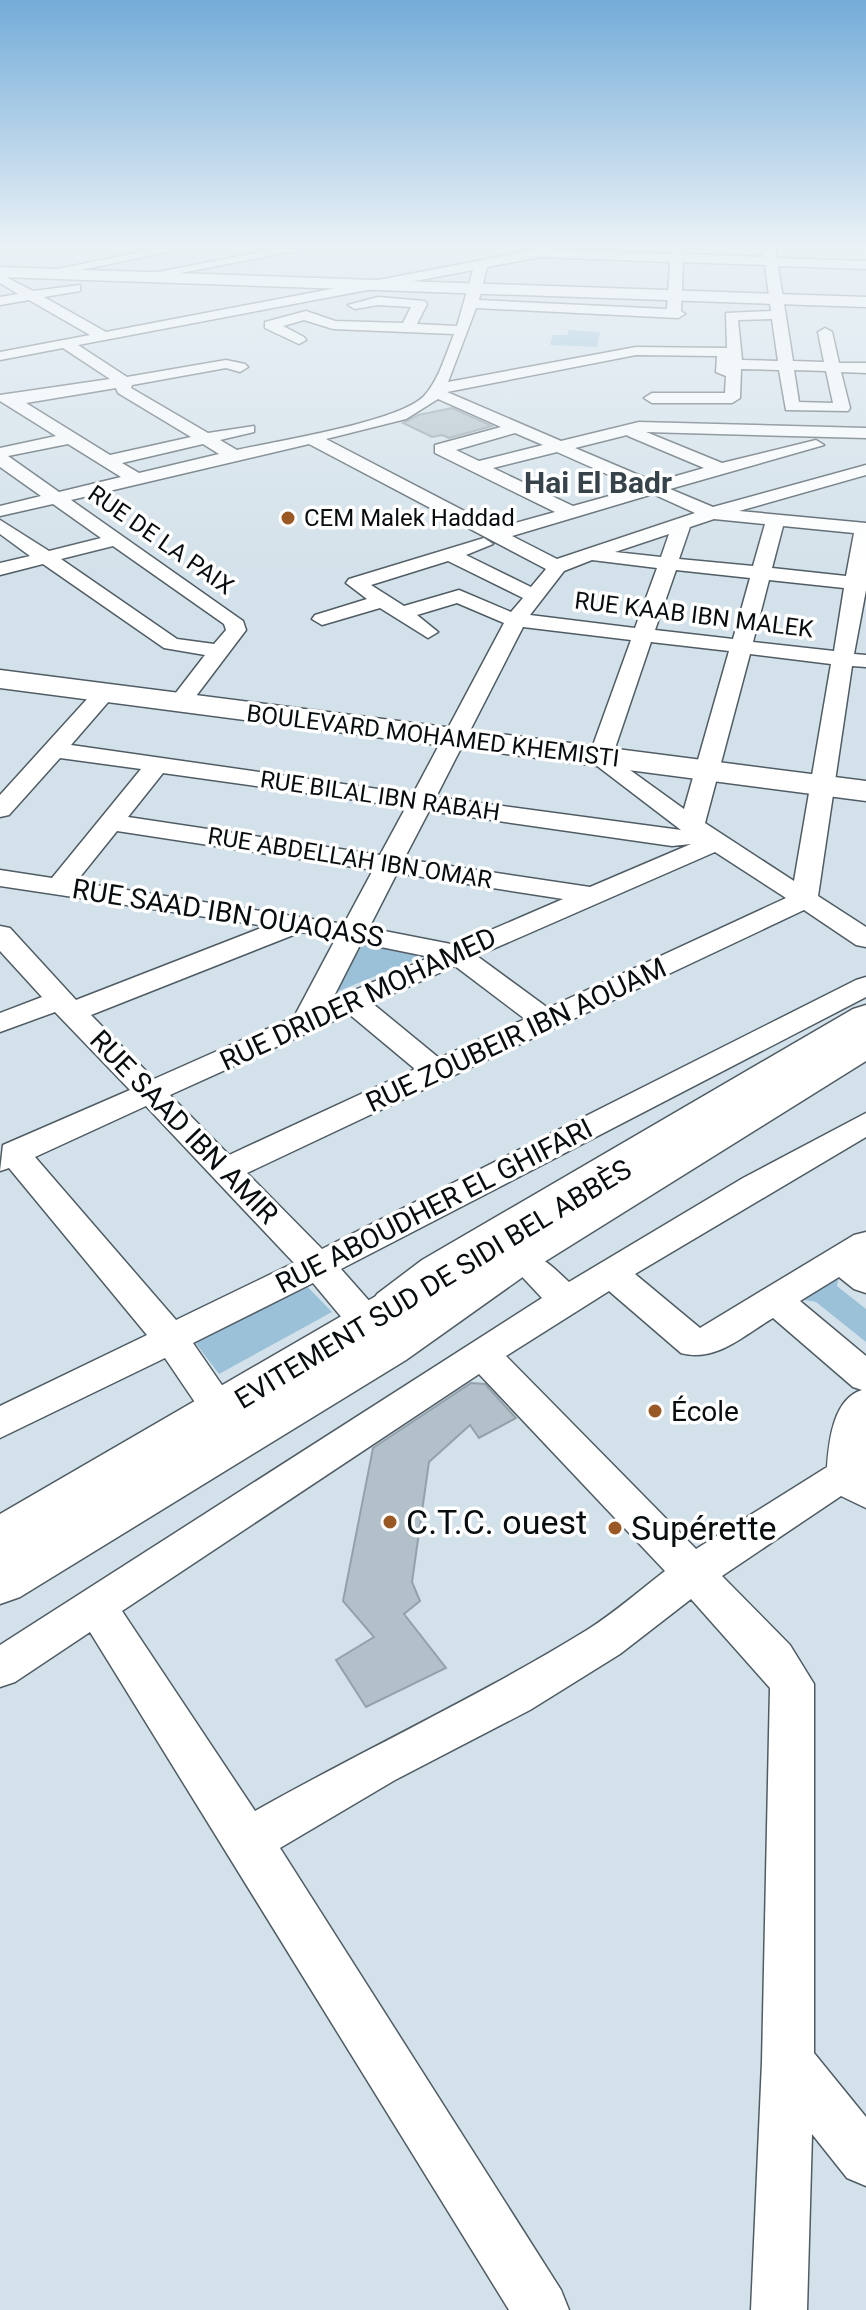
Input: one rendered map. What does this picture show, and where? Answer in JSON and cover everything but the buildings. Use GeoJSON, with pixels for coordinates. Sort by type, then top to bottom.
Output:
{"type":"FeatureCollection","features":[{"type":"Feature","properties":{"kind":"highway","name":"EVITEMENT SUD DE SIDI BEL ABBÈS"},"geometry":{"type":"LineString","coordinates":[[0,1580],[384,1331],[866,1027]]}},
{"type":"Feature","properties":{"kind":"highway"},"geometry":{"type":"LineString","coordinates":[[384,1331],[524,1252],[866,1043]]}},
{"type":"Feature","properties":{"kind":"highway","name":"EVITEMENT SUD DE SIDI BEL ABBÈS"},"geometry":{"type":"LineString","coordinates":[[0,1542],[220,1410],[384,1331]]}},
{"type":"Feature","properties":{"kind":"main road","name":"BOULEVARD MOHAMED KHEMISTI"},"geometry":{"type":"LineString","coordinates":[[0,679],[866,791]]}},
{"type":"Feature","properties":{"kind":"main road"},"geometry":{"type":"LineString","coordinates":[[384,1331],[438,1272],[866,1017]]}},
{"type":"Feature","properties":{"kind":"main road"},"geometry":{"type":"LineString","coordinates":[[384,1331],[449,1316],[866,1052]]}},
{"type":"Feature","properties":{"kind":"street"},"geometry":{"type":"LineString","coordinates":[[84,357],[234,456]]}},
{"type":"Feature","properties":{"kind":"street"},"geometry":{"type":"LineString","coordinates":[[434,393],[450,357]]}},
{"type":"Feature","properties":{"kind":"street"},"geometry":{"type":"LineString","coordinates":[[0,511],[400,415],[434,393],[555,357]]}},
{"type":"Feature","properties":{"kind":"street"},"geometry":{"type":"LineString","coordinates":[[726,357],[730,368]]}},
{"type":"Feature","properties":{"kind":"street"},"geometry":{"type":"LineString","coordinates":[[652,398],[732,398],[730,357]]}},
{"type":"Feature","properties":{"kind":"street"},"geometry":{"type":"LineString","coordinates":[[785,357],[789,405],[815,409],[842,408],[832,357]]}},
{"type":"Feature","properties":{"kind":"street"},"geometry":{"type":"LineString","coordinates":[[144,364],[163,375]]}},
{"type":"Feature","properties":{"kind":"street"},"geometry":{"type":"LineString","coordinates":[[9,402],[86,389],[124,386],[163,375],[226,364],[240,367],[124,386],[9,402]]}},
{"type":"Feature","properties":{"kind":"street"},"geometry":{"type":"LineString","coordinates":[[730,368],[786,365],[866,368]]}},
{"type":"Feature","properties":{"kind":"street"},"geometry":{"type":"LineString","coordinates":[[64,376],[86,389]]}},
{"type":"Feature","properties":{"kind":"street"},"geometry":{"type":"LineString","coordinates":[[434,393],[710,513],[865,528],[855,660],[824,786],[804,900]]}},
{"type":"Feature","properties":{"kind":"street"},"geometry":{"type":"LineString","coordinates":[[9,402],[136,479]]}},
{"type":"Feature","properties":{"kind":"street"},"geometry":{"type":"LineString","coordinates":[[393,481],[624,428],[659,426],[866,433]]}},
{"type":"Feature","properties":{"kind":"street"},"geometry":{"type":"LineString","coordinates":[[515,428],[441,449],[570,512]]}},
{"type":"Feature","properties":{"kind":"street"},"geometry":{"type":"LineString","coordinates":[[624,428],[720,469]]}},
{"type":"Feature","properties":{"kind":"street"},"geometry":{"type":"LineString","coordinates":[[108,461],[248,429]]}},
{"type":"Feature","properties":{"kind":"street"},"geometry":{"type":"LineString","coordinates":[[779,430],[866,467]]}},
{"type":"Feature","properties":{"kind":"street"},"geometry":{"type":"LineString","coordinates":[[0,456],[71,438]]}},
{"type":"Feature","properties":{"kind":"street"},"geometry":{"type":"LineString","coordinates":[[311,438],[393,481],[490,540],[557,567]]}},
{"type":"Feature","properties":{"kind":"street"},"geometry":{"type":"LineString","coordinates":[[428,632],[356,583],[450,555],[570,512],[720,469],[828,450]]}},
{"type":"Feature","properties":{"kind":"street","name":"RUE DE LA PAIX"},"geometry":{"type":"LineString","coordinates":[[0,456],[54,498],[233,621],[236,630],[179,703]]}},
{"type":"Feature","properties":{"kind":"street"},"geometry":{"type":"LineString","coordinates":[[306,1022],[350,932],[391,863],[452,739],[516,620],[557,567],[710,513],[866,467]]}},
{"type":"Feature","properties":{"kind":"street"},"geometry":{"type":"LineString","coordinates":[[818,482],[850,494]]}},
{"type":"Feature","properties":{"kind":"street"},"geometry":{"type":"LineString","coordinates":[[705,834],[709,771],[776,519]]}},
{"type":"Feature","properties":{"kind":"street"},"geometry":{"type":"LineString","coordinates":[[682,524],[671,563],[600,759],[705,834],[866,939]]}},
{"type":"Feature","properties":{"kind":"street"},"geometry":{"type":"LineString","coordinates":[[0,526],[171,644],[220,651]]}},
{"type":"Feature","properties":{"kind":"street"},"geometry":{"type":"LineString","coordinates":[[0,569],[116,540]]}},
{"type":"Feature","properties":{"kind":"street"},"geometry":{"type":"LineString","coordinates":[[450,555],[490,577],[535,596]]}},
{"type":"Feature","properties":{"kind":"street"},"geometry":{"type":"LineString","coordinates":[[585,555],[860,584]]}},
{"type":"Feature","properties":{"kind":"street","name":"RUE KAAB IBN MALEK"},"geometry":{"type":"LineString","coordinates":[[418,564],[494,614],[516,620],[855,660]]}},
{"type":"Feature","properties":{"kind":"street"},"geometry":{"type":"LineString","coordinates":[[400,614],[451,585],[490,577]]}},
{"type":"Feature","properties":{"kind":"street"},"geometry":{"type":"LineString","coordinates":[[322,619],[380,602]]}},
{"type":"Feature","properties":{"kind":"street"},"geometry":{"type":"LineString","coordinates":[[0,810],[105,693]]}},
{"type":"Feature","properties":{"kind":"street","name":"RUE BILAL IBN RABAH"},"geometry":{"type":"LineString","coordinates":[[54,750],[672,838],[705,834]]}},
{"type":"Feature","properties":{"kind":"street"},"geometry":{"type":"LineString","coordinates":[[60,885],[157,765]]}},
{"type":"Feature","properties":{"kind":"street","name":"RUE ABDELLAH IBN OMAR"},"geometry":{"type":"LineString","coordinates":[[109,822],[591,895]]}},
{"type":"Feature","properties":{"kind":"street","name":"RUE DRIDER MOHAMED"},"geometry":{"type":"LineString","coordinates":[[7,1156],[152,1094],[455,953],[591,895],[705,834]]}},
{"type":"Feature","properties":{"kind":"street","name":"RUE SAAD IBN OUAQASS"},"geometry":{"type":"LineString","coordinates":[[0,878],[298,923],[455,953]]}},
{"type":"Feature","properties":{"kind":"street","name":"RUE ZOUBEIR IBN AOUAM"},"geometry":{"type":"LineString","coordinates":[[227,1169],[804,900]]}},
{"type":"Feature","properties":{"kind":"street"},"geometry":{"type":"LineString","coordinates":[[0,1023],[66,1006],[298,923]]}},
{"type":"Feature","properties":{"kind":"street","name":"RUE SAAD IBN AMIR"},"geometry":{"type":"LineString","coordinates":[[0,934],[11,963],[66,1006],[384,1331]]}},
{"type":"Feature","properties":{"kind":"street"},"geometry":{"type":"LineString","coordinates":[[455,953],[545,1020]]}},
{"type":"Feature","properties":{"kind":"street","name":"RUE ABOUDHER EL GHIFARI"},"geometry":{"type":"LineString","coordinates":[[3,1414],[171,1339],[866,986]]}},
{"type":"Feature","properties":{"kind":"street"},"geometry":{"type":"LineString","coordinates":[[352,1001],[438,1073]]}},
{"type":"Feature","properties":{"kind":"street"},"geometry":{"type":"LineString","coordinates":[[0,1668],[482,1354],[772,1175],[866,1123]]}},
{"type":"Feature","properties":{"kind":"street"},"geometry":{"type":"LineString","coordinates":[[7,1156],[171,1339],[220,1410]]}},
{"type":"Feature","properties":{"kind":"street"},"geometry":{"type":"LineString","coordinates":[[611,1273],[694,1343],[702,1344],[774,1299],[858,1261]]}},
{"type":"Feature","properties":{"kind":"street"},"geometry":{"type":"LineString","coordinates":[[529,1266],[569,1302]]}},
{"type":"Feature","properties":{"kind":"street"},"geometry":{"type":"LineString","coordinates":[[774,1299],[866,1377]]}},
{"type":"Feature","properties":{"kind":"street"},"geometry":{"type":"LineString","coordinates":[[482,1354],[775,1659],[792,1684],[788,2062],[779,2310]]}},
{"type":"Feature","properties":{"kind":"street"},"geometry":{"type":"LineString","coordinates":[[248,1841],[379,1765],[515,1696],[605,1641],[692,1574],[830,1482],[855,1485],[848,1432],[855,1414],[866,1403]]}},
{"type":"Feature","properties":{"kind":"street"},"geometry":{"type":"LineString","coordinates":[[96,1606],[248,1841],[541,2310]]}},
{"type":"Feature","properties":{"kind":"street"},"geometry":{"type":"LineString","coordinates":[[788,2062],[866,2159]]}},
{"type":"Feature","properties":{"kind":"shaded area"},"geometry":{"type":"Polygon","coordinates":[[[364,941],[429,954],[334,993],[364,941]]]}},
{"type":"Feature","properties":{"kind":"shaded area"},"geometry":{"type":"Polygon","coordinates":[[[840,1268],[837,1286],[866,1309],[866,1342],[816,1302],[792,1298],[840,1268]]]}},
{"type":"Feature","properties":{"kind":"shaded area"},"geometry":{"type":"Polygon","coordinates":[[[299,1278],[332,1312],[219,1374],[188,1333],[299,1278]]]}},
{"type":"Feature","properties":{"kind":"place","name":"CEM Malek Haddad"},"geometry":{"type":"Point","coordinates":[288,518]}},
{"type":"Feature","properties":{"kind":"place","name":"École"},"geometry":{"type":"Point","coordinates":[655,1411]}},
{"type":"Feature","properties":{"kind":"place","name":"C.T.C. ouest"},"geometry":{"type":"Point","coordinates":[390,1522]}},
{"type":"Feature","properties":{"kind":"place","name":"Supérette"},"geometry":{"type":"Point","coordinates":[615,1528]}},
{"type":"Feature","properties":{"kind":"district","name":"Hai El Badr"},"geometry":{"type":"Point","coordinates":[598,482]}}]}
